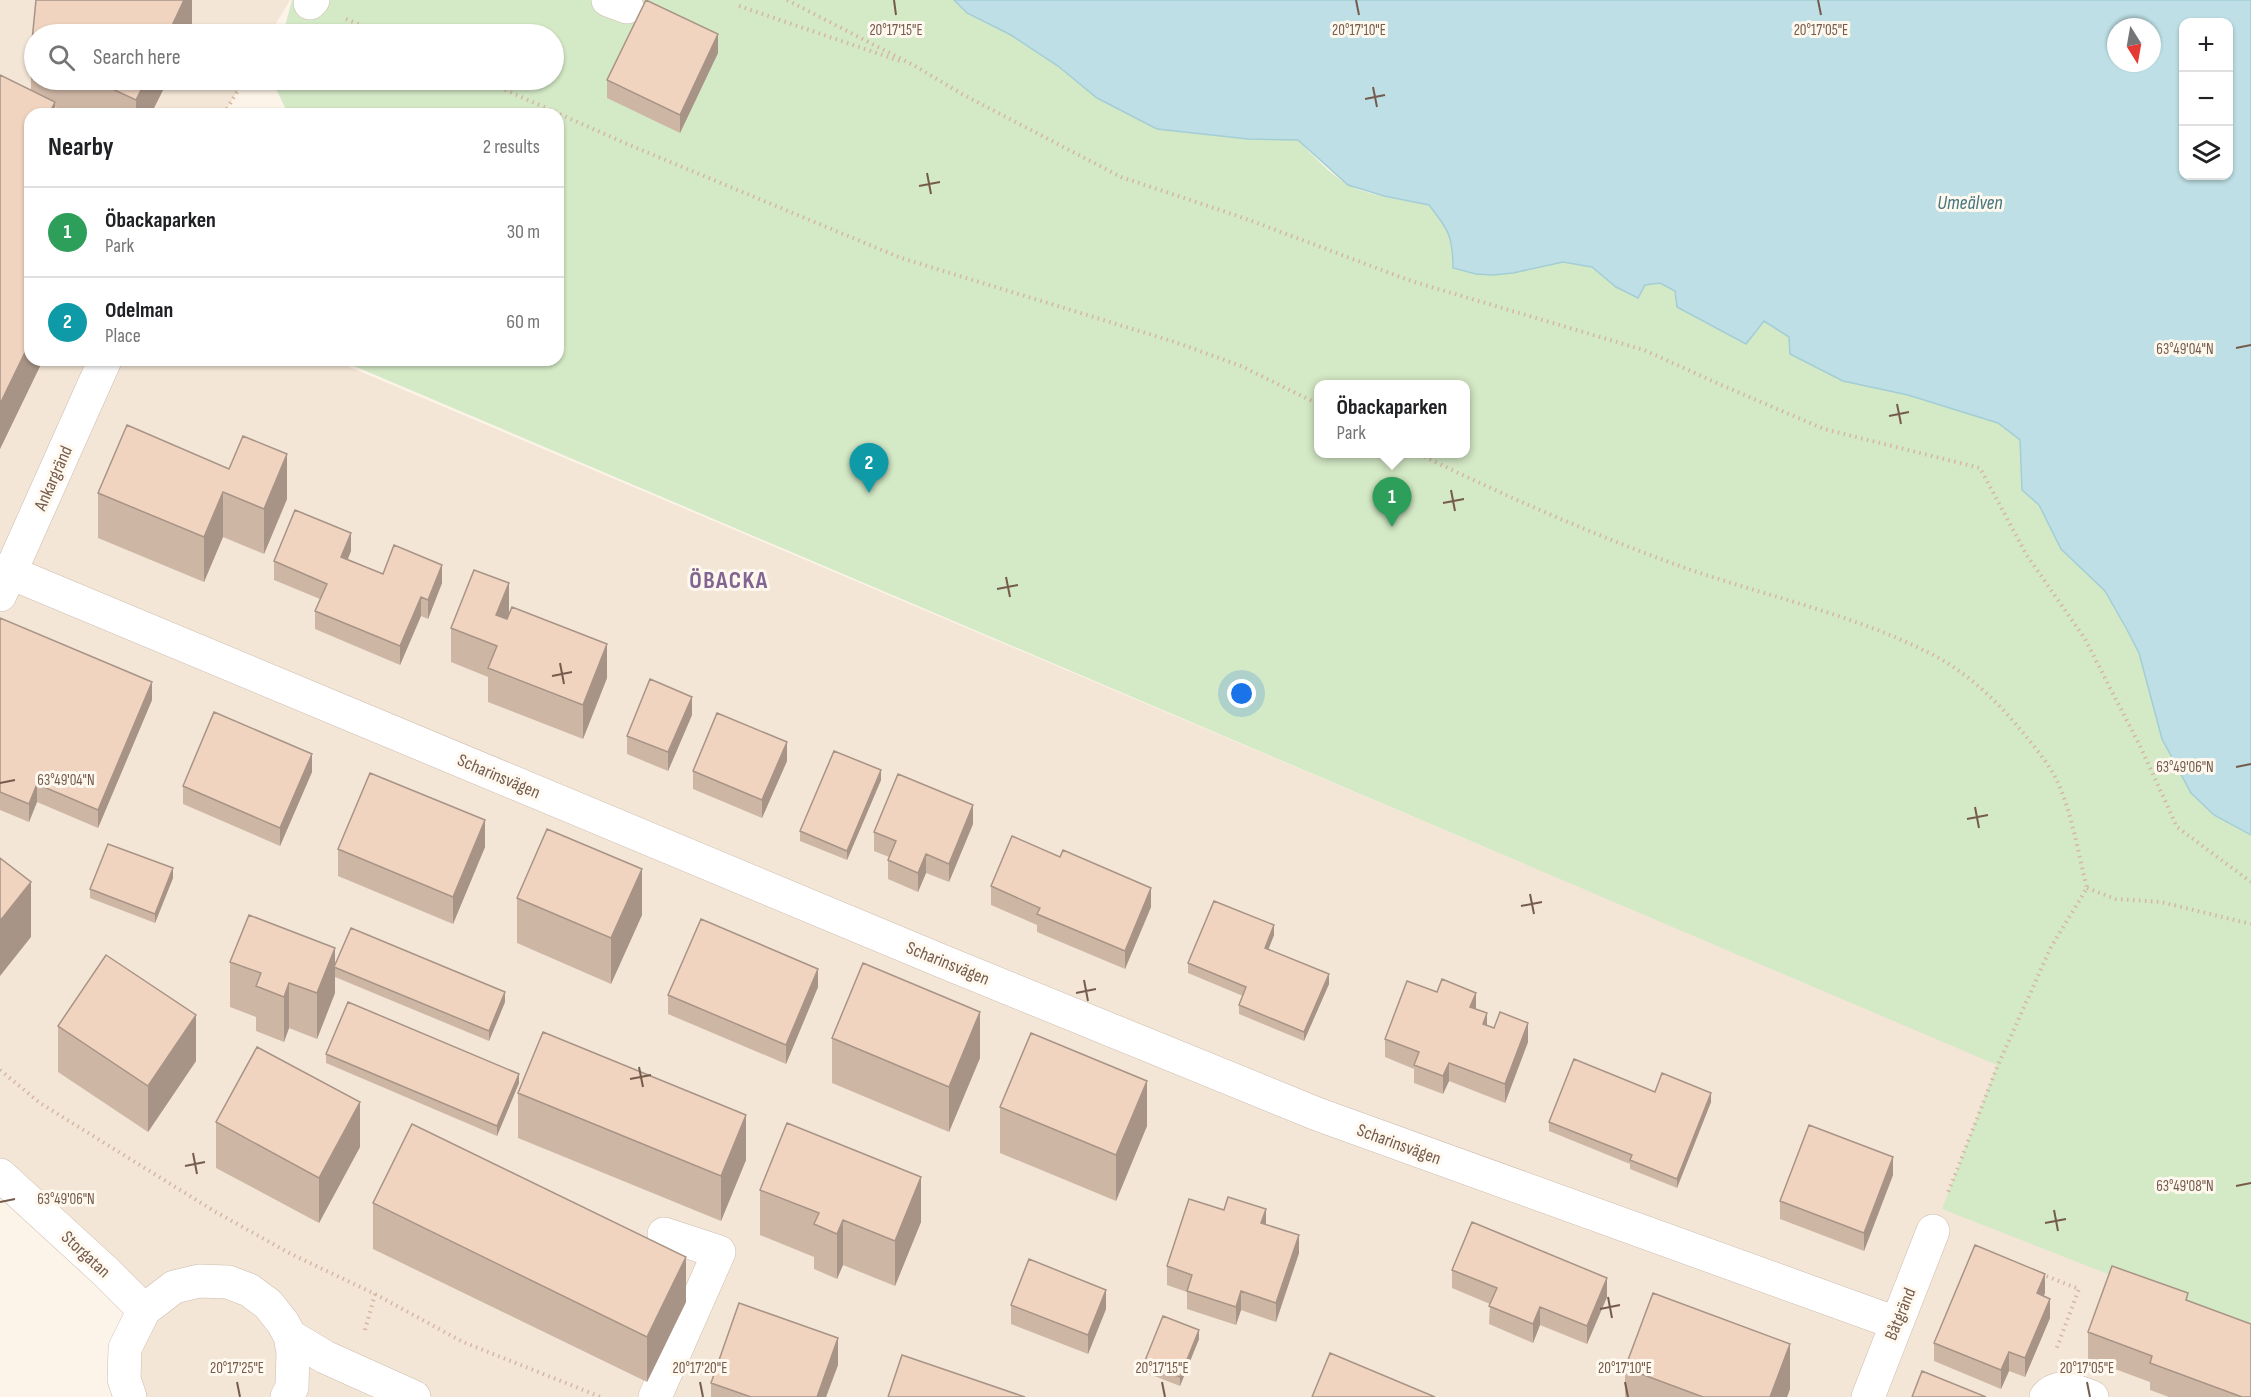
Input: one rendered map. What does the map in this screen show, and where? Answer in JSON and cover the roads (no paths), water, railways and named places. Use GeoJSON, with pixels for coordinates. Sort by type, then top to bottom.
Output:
{"type":"FeatureCollection","features":[{"type":"Feature","properties":{"kind":"street","name":"Ankargränd"},"geometry":{"type":"LineString","coordinates":[[6,584],[102,366]]}},
{"type":"Feature","properties":{"kind":"street","name":"Scharinsvägen"},"geometry":{"type":"LineString","coordinates":[[6,584],[1317,1114],[1896,1323]]}},
{"type":"Feature","properties":{"kind":"street","name":"Storgatan"},"geometry":{"type":"LineString","coordinates":[[0,1175],[144,1310]]}},
{"type":"Feature","properties":{"kind":"street","name":"Båtgränd"},"geometry":{"type":"LineString","coordinates":[[1868,1397],[1933,1231]]}},
{"type":"Feature","properties":{"kind":"street"},"geometry":{"type":"LineString","coordinates":[[655,1397],[719,1252],[664,1234]]}},
{"type":"Feature","properties":{"kind":"street"},"geometry":{"type":"LineString","coordinates":[[126,1391],[125,1348],[144,1310],[174,1287],[199,1281],[228,1282],[249,1290],[268,1304],[290,1336],[294,1352],[292,1387],[287,1397]]}},
{"type":"Feature","properties":{"kind":"street"},"geometry":{"type":"LineString","coordinates":[[290,1336],[325,1357],[414,1397]]}},
{"type":"Feature","properties":{"kind":"street"},"geometry":{"type":"LineString","coordinates":[[2048,1395],[2068,1388],[2092,1397]]}},
{"type":"Feature","properties":{"kind":"water","name":"Umeälven"},"geometry":{"type":"Polygon","coordinates":[[[954,0],[2251,0],[2251,835],[2214,815],[2191,793],[2162,739],[2139,653],[2126,628],[2105,591],[2061,549],[2039,505],[2022,490],[2020,440],[1998,423],[1908,395],[1843,381],[1790,354],[1789,337],[1764,321],[1746,344],[1677,307],[1675,291],[1660,283],[1645,285],[1638,298],[1616,287],[1592,267],[1563,262],[1493,275],[1476,274],[1453,268],[1452,248],[1448,234],[1441,220],[1429,205],[1384,196],[1348,185],[1298,140],[1248,139],[1157,129],[1097,98],[1058,66],[1011,35],[967,13],[954,0]]]}},
{"type":"Feature","properties":{"kind":"place","name":"Odelman"},"geometry":{"type":"Point","coordinates":[869,493]}},
{"type":"Feature","properties":{"kind":"place","name":"Öbackaparken"},"geometry":{"type":"Point","coordinates":[1392,527]}},
{"type":"Feature","properties":{"kind":"district","name":"ÖBACKA"},"geometry":{"type":"Point","coordinates":[729,580]}}]}
